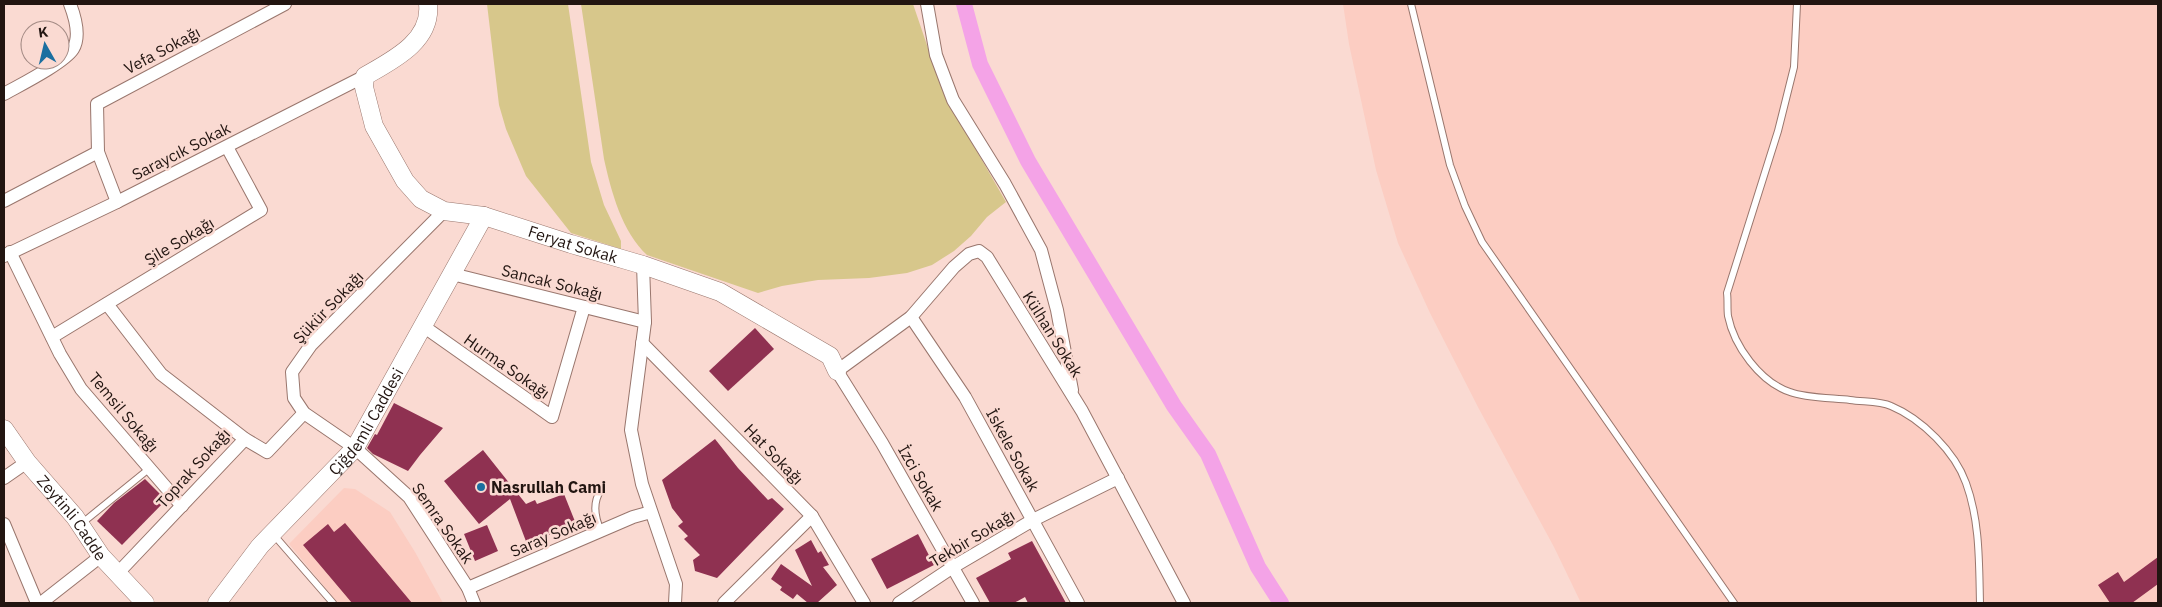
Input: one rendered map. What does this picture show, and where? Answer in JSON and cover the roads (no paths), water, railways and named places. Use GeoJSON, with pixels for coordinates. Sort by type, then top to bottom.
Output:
{"type":"FeatureCollection","features":[{"type":"Feature","properties":{"kind":"street"},"geometry":{"type":"LineString","coordinates":[[4,94],[62,59],[73,49],[77,34],[70,4]]}},
{"type":"Feature","properties":{"kind":"street","name":"Vefa Sokağı"},"geometry":{"type":"LineString","coordinates":[[117,202],[98,152],[97,104],[264,8],[285,4]]}},
{"type":"Feature","properties":{"kind":"street"},"geometry":{"type":"LineString","coordinates":[[365,76],[402,54],[420,36],[426,25],[429,12],[428,4]]}},
{"type":"Feature","properties":{"kind":"street"},"geometry":{"type":"LineString","coordinates":[[927,4],[936,55],[952,100],[1005,184],[1042,250],[1057,310],[1074,398]]}},
{"type":"Feature","properties":{"kind":"street","name":"Saraycık Sokak"},"geometry":{"type":"LineString","coordinates":[[7,254],[117,202],[365,76]]}},
{"type":"Feature","properties":{"kind":"street","name":"Feryat Sokak"},"geometry":{"type":"LineString","coordinates":[[365,76],[364,87],[372,118],[390,156],[405,181],[421,199],[444,211],[484,216],[643,265],[720,292],[830,356],[837,371]]}},
{"type":"Feature","properties":{"kind":"street","name":"Şile Sokağı"},"geometry":{"type":"LineString","coordinates":[[52,337],[261,210],[227,147]]}},
{"type":"Feature","properties":{"kind":"street"},"geometry":{"type":"LineString","coordinates":[[4,201],[98,152]]}},
{"type":"Feature","properties":{"kind":"street","name":"Şükür Sokağı"},"geometry":{"type":"LineString","coordinates":[[355,448],[304,413],[294,398],[292,372],[311,346],[444,211]]}},
{"type":"Feature","properties":{"kind":"street","name":"Çiğdemli Caddesi"},"geometry":{"type":"LineString","coordinates":[[217,603],[260,546],[355,448],[484,216]]}},
{"type":"Feature","properties":{"kind":"street","name":"Külhan Sokak"},"geometry":{"type":"LineString","coordinates":[[837,371],[911,317],[954,267],[969,254],[979,251],[987,257],[1074,398],[1184,603]]}},
{"type":"Feature","properties":{"kind":"street","name":"Temsil Sokağı"},"geometry":{"type":"LineString","coordinates":[[7,254],[81,389],[182,506]]}},
{"type":"Feature","properties":{"kind":"street"},"geometry":{"type":"LineString","coordinates":[[643,265],[645,322],[630,430],[642,484],[676,584],[675,603]]}},
{"type":"Feature","properties":{"kind":"street","name":"Sancak Sokağı"},"geometry":{"type":"LineString","coordinates":[[452,274],[645,322]]}},
{"type":"Feature","properties":{"kind":"street","name":"Toprak Sokağı"},"geometry":{"type":"LineString","coordinates":[[107,304],[161,374],[245,439],[117,574]]}},
{"type":"Feature","properties":{"kind":"street","name":"Hurma Sokağı"},"geometry":{"type":"LineString","coordinates":[[423,326],[552,417],[584,307]]}},
{"type":"Feature","properties":{"kind":"street","name":"İskele Sokak"},"geometry":{"type":"LineString","coordinates":[[911,317],[965,397],[1078,603]]}},
{"type":"Feature","properties":{"kind":"street","name":"Hat Sokağı"},"geometry":{"type":"LineString","coordinates":[[642,343],[812,516],[864,603]]}},
{"type":"Feature","properties":{"kind":"street","name":"İzci Sokak"},"geometry":{"type":"LineString","coordinates":[[837,371],[954,567],[973,603]]}},
{"type":"Feature","properties":{"kind":"street"},"geometry":{"type":"LineString","coordinates":[[245,439],[267,452],[304,413]]}},
{"type":"Feature","properties":{"kind":"street","name":"Zeytinli Cadde"},"geometry":{"type":"LineString","coordinates":[[4,429],[27,462],[80,525],[101,556],[145,603]]}},
{"type":"Feature","properties":{"kind":"street","name":"Semra Sokak"},"geometry":{"type":"LineString","coordinates":[[355,448],[409,497],[468,588],[474,603]]}},
{"type":"Feature","properties":{"kind":"street"},"geometry":{"type":"LineString","coordinates":[[4,478],[27,462]]}},
{"type":"Feature","properties":{"kind":"street","name":"Tekbir Sokağı"},"geometry":{"type":"LineString","coordinates":[[899,603],[954,567],[1033,520],[1118,478]]}},
{"type":"Feature","properties":{"kind":"street","name":"Saray Sokağı"},"geometry":{"type":"LineString","coordinates":[[468,588],[601,531],[651,512]]}},
{"type":"Feature","properties":{"kind":"street"},"geometry":{"type":"LineString","coordinates":[[724,603],[812,516]]}},
{"type":"Feature","properties":{"kind":"street"},"geometry":{"type":"LineString","coordinates":[[4,524],[37,603]]}},
{"type":"Feature","properties":{"kind":"street"},"geometry":{"type":"LineString","coordinates":[[41,603],[101,556]]}},
{"type":"Feature","properties":{"kind":"lane"},"geometry":{"type":"LineString","coordinates":[[1411,4],[1450,165],[1482,242],[1734,603]]}},
{"type":"Feature","properties":{"kind":"lane"},"geometry":{"type":"LineString","coordinates":[[1797,4],[1794,67],[1778,130],[1727,293],[1728,316],[1748,360],[1764,378],[1790,392],[1891,406],[1925,427],[1951,453],[1966,482],[1976,520],[1980,603]]}},
{"type":"Feature","properties":{"kind":"lane"},"geometry":{"type":"LineString","coordinates":[[80,525],[150,468]]}},
{"type":"Feature","properties":{"kind":"lane"},"geometry":{"type":"LineString","coordinates":[[601,490],[596,499],[595,514],[601,531]]}},
{"type":"Feature","properties":{"kind":"lane"},"geometry":{"type":"LineString","coordinates":[[272,533],[333,603]]}},
{"type":"Feature","properties":{"kind":"waterway"},"geometry":{"type":"LineString","coordinates":[[964,4],[980,64],[1028,161],[1174,406],[1208,454],[1258,567],[1281,603]]}},
{"type":"Feature","properties":{"kind":"place","name":"Nasrullah Cami"},"geometry":{"type":"Point","coordinates":[481,487]}}]}
